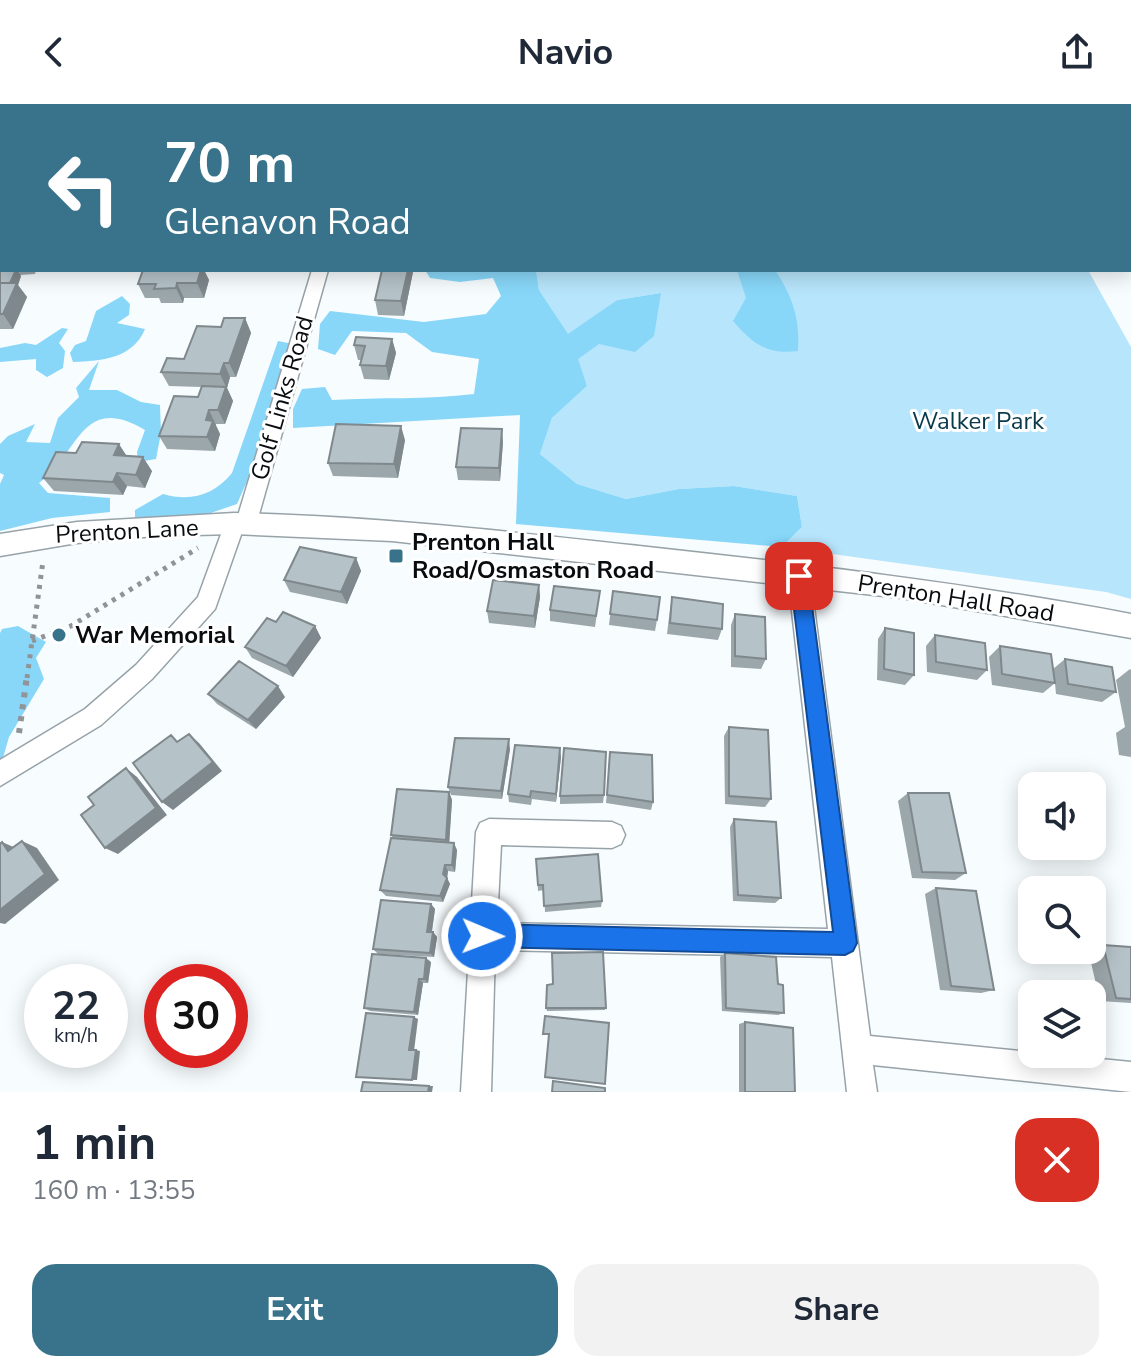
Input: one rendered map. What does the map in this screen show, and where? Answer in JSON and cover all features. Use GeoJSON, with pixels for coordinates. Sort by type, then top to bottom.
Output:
{"type":"FeatureCollection","features":[{"type":"Feature","properties":{"kind":"street","name":"Golf Links Road"},"geometry":{"type":"LineString","coordinates":[[7,770],[93,717],[144,672],[207,602],[245,525],[319,272]]}},
{"type":"Feature","properties":{"kind":"street","name":"Prenton Lane"},"geometry":{"type":"LineString","coordinates":[[0,545],[47,535],[126,526],[245,525]]}},
{"type":"Feature","properties":{"kind":"street","name":"Prenton Hall Road"},"geometry":{"type":"LineString","coordinates":[[245,525],[526,544],[938,592],[1131,626]]}},
{"type":"Feature","properties":{"kind":"street"},"geometry":{"type":"LineString","coordinates":[[799,576],[862,1092]]}},
{"type":"Feature","properties":{"kind":"street"},"geometry":{"type":"LineString","coordinates":[[476,1092],[489,832],[612,835]]}},
{"type":"Feature","properties":{"kind":"street"},"geometry":{"type":"LineString","coordinates":[[482,936],[845,943]]}},
{"type":"Feature","properties":{"kind":"street"},"geometry":{"type":"LineString","coordinates":[[858,1049],[1131,1077]]}},
{"type":"Feature","properties":{"kind":"path"},"geometry":{"type":"LineString","coordinates":[[32,641],[71,626],[245,525]]}},
{"type":"Feature","properties":{"kind":"path"},"geometry":{"type":"LineString","coordinates":[[7,770],[32,641],[47,535]]}},
{"type":"Feature","properties":{"kind":"green space","name":"Walker Park"},"geometry":{"type":"Polygon","coordinates":[[[536,272],[1089,272],[1131,347],[1131,599],[1106,592],[782,547],[802,527],[797,496],[734,486],[679,489],[626,499],[577,484],[540,454],[552,418],[587,386],[577,359],[661,293],[617,300],[568,335],[539,290],[536,272]]]}},
{"type":"Feature","properties":{"kind":"shaded area"},"geometry":{"type":"Polygon","coordinates":[[[426,272],[536,272],[539,290],[568,334],[617,300],[661,293],[654,336],[635,352],[599,344],[578,359],[587,386],[552,418],[540,454],[577,484],[626,499],[679,489],[734,486],[797,496],[802,527],[782,547],[516,524],[520,415],[293,428],[293,409],[302,389],[325,387],[332,400],[474,394],[479,359],[432,352],[406,333],[352,331],[335,355],[318,349],[320,324],[330,311],[424,322],[486,314],[501,296],[493,278],[460,282],[430,278],[426,272]]]}},
{"type":"Feature","properties":{"kind":"shaded area"},"geometry":{"type":"Polygon","coordinates":[[[738,272],[776,272],[794,309],[798,351],[769,349],[747,336],[733,321],[746,298],[738,272]]]}},
{"type":"Feature","properties":{"kind":"shaded area"},"geometry":{"type":"Polygon","coordinates":[[[122,296],[130,304],[129,315],[117,323],[145,329],[140,339],[116,356],[73,362],[70,353],[75,345],[86,341],[96,311],[122,296]]]}},
{"type":"Feature","properties":{"kind":"shaded area"},"geometry":{"type":"Polygon","coordinates":[[[62,328],[68,329],[59,343],[65,351],[63,368],[47,377],[36,370],[36,359],[0,362],[0,348],[25,343],[36,345],[62,328]]]}},
{"type":"Feature","properties":{"kind":"shaded area"},"geometry":{"type":"Polygon","coordinates":[[[278,341],[293,344],[252,470],[237,504],[199,517],[135,518],[135,510],[163,494],[183,497],[201,495],[218,487],[232,473],[278,341]]]}},
{"type":"Feature","properties":{"kind":"shaded area"},"geometry":{"type":"Polygon","coordinates":[[[99,361],[89,390],[117,390],[141,402],[160,405],[161,433],[156,459],[138,462],[137,452],[145,430],[124,420],[107,418],[94,422],[39,483],[48,493],[110,498],[110,512],[52,518],[0,531],[0,484],[4,475],[0,473],[0,444],[8,436],[35,424],[26,442],[50,443],[58,418],[79,397],[76,388],[99,361]]]}},
{"type":"Feature","properties":{"kind":"shaded area"},"geometry":{"type":"Polygon","coordinates":[[[18,626],[46,642],[36,658],[44,679],[9,737],[0,768],[0,633],[2,629],[18,626]]]}},
{"type":"Feature","properties":{"kind":"building"},"geometry":{"type":"Polygon","coordinates":[[[0,272],[15,272],[10,283],[0,283],[0,272]]]}},
{"type":"Feature","properties":{"kind":"building"},"geometry":{"type":"Polygon","coordinates":[[[142,272],[200,272],[197,283],[177,283],[176,288],[154,289],[156,284],[138,284],[142,272]]]}},
{"type":"Feature","properties":{"kind":"building"},"geometry":{"type":"Polygon","coordinates":[[[382,272],[408,272],[401,301],[375,300],[382,272]]]}},
{"type":"Feature","properties":{"kind":"building"},"geometry":{"type":"Polygon","coordinates":[[[0,283],[17,283],[3,314],[0,314],[0,283]]]}},
{"type":"Feature","properties":{"kind":"building"},"geometry":{"type":"Polygon","coordinates":[[[224,318],[245,318],[229,363],[224,363],[220,374],[161,372],[167,358],[184,359],[197,326],[221,327],[224,318]]]}},
{"type":"Feature","properties":{"kind":"building"},"geometry":{"type":"Polygon","coordinates":[[[356,337],[392,339],[386,366],[360,365],[365,346],[354,345],[356,337]]]}},
{"type":"Feature","properties":{"kind":"building"},"geometry":{"type":"Polygon","coordinates":[[[202,386],[226,387],[218,410],[209,410],[206,420],[213,421],[207,437],[159,436],[174,396],[198,397],[202,386]]]}},
{"type":"Feature","properties":{"kind":"building"},"geometry":{"type":"Polygon","coordinates":[[[336,424],[401,426],[394,464],[328,463],[336,424]]]}},
{"type":"Feature","properties":{"kind":"building"},"geometry":{"type":"Polygon","coordinates":[[[461,428],[502,429],[499,468],[456,467],[461,428]]]}},
{"type":"Feature","properties":{"kind":"building"},"geometry":{"type":"Polygon","coordinates":[[[82,442],[119,444],[114,455],[143,457],[136,475],[117,473],[113,482],[43,478],[56,452],[76,453],[82,442]]]}},
{"type":"Feature","properties":{"kind":"building"},"geometry":{"type":"Polygon","coordinates":[[[300,547],[356,558],[341,592],[284,580],[300,547]]]}},
{"type":"Feature","properties":{"kind":"building"},"geometry":{"type":"Polygon","coordinates":[[[493,580],[539,585],[534,616],[487,611],[493,580]]]}},
{"type":"Feature","properties":{"kind":"building"},"geometry":{"type":"Polygon","coordinates":[[[554,586],[600,591],[596,616],[550,610],[554,586]]]}},
{"type":"Feature","properties":{"kind":"building"},"geometry":{"type":"Polygon","coordinates":[[[613,591],[660,597],[657,620],[610,614],[613,591]]]}},
{"type":"Feature","properties":{"kind":"building"},"geometry":{"type":"Polygon","coordinates":[[[672,597],[723,604],[722,629],[670,623],[672,597]]]}},
{"type":"Feature","properties":{"kind":"building"},"geometry":{"type":"Polygon","coordinates":[[[283,612],[315,626],[286,666],[245,647],[267,618],[276,622],[283,612]]]}},
{"type":"Feature","properties":{"kind":"building"},"geometry":{"type":"Polygon","coordinates":[[[735,614],[765,617],[766,659],[735,656],[735,614]]]}},
{"type":"Feature","properties":{"kind":"building"},"geometry":{"type":"Polygon","coordinates":[[[885,628],[914,633],[914,675],[884,669],[885,628]]]}},
{"type":"Feature","properties":{"kind":"building"},"geometry":{"type":"Polygon","coordinates":[[[935,635],[985,643],[987,670],[936,662],[935,635]]]}},
{"type":"Feature","properties":{"kind":"building"},"geometry":{"type":"Polygon","coordinates":[[[1000,646],[1051,654],[1055,683],[1002,674],[1000,646]]]}},
{"type":"Feature","properties":{"kind":"building"},"geometry":{"type":"Polygon","coordinates":[[[1065,659],[1112,667],[1116,692],[1068,684],[1065,659]]]}},
{"type":"Feature","properties":{"kind":"building"},"geometry":{"type":"Polygon","coordinates":[[[239,661],[278,686],[248,720],[208,694],[239,661]]]}},
{"type":"Feature","properties":{"kind":"building"},"geometry":{"type":"Polygon","coordinates":[[[729,727],[768,730],[771,799],[729,796],[729,727]]]}},
{"type":"Feature","properties":{"kind":"building"},"geometry":{"type":"Polygon","coordinates":[[[189,734],[213,762],[162,802],[133,763],[171,735],[177,742],[189,734]]]}},
{"type":"Feature","properties":{"kind":"building"},"geometry":{"type":"Polygon","coordinates":[[[455,738],[509,739],[501,791],[448,787],[455,738]]]}},
{"type":"Feature","properties":{"kind":"building"},"geometry":{"type":"Polygon","coordinates":[[[515,745],[560,748],[556,794],[531,791],[530,797],[508,794],[515,745]]]}},
{"type":"Feature","properties":{"kind":"building"},"geometry":{"type":"Polygon","coordinates":[[[564,748],[606,752],[604,795],[560,796],[564,748]]]}},
{"type":"Feature","properties":{"kind":"building"},"geometry":{"type":"Polygon","coordinates":[[[610,752],[652,755],[653,802],[607,795],[610,752]]]}},
{"type":"Feature","properties":{"kind":"building"},"geometry":{"type":"Polygon","coordinates":[[[126,768],[156,808],[105,848],[81,815],[94,805],[88,797],[126,768]]]}},
{"type":"Feature","properties":{"kind":"building"},"geometry":{"type":"Polygon","coordinates":[[[397,789],[449,792],[446,840],[391,835],[397,789]]]}},
{"type":"Feature","properties":{"kind":"building"},"geometry":{"type":"Polygon","coordinates":[[[908,793],[949,793],[966,873],[922,872],[908,793]]]}},
{"type":"Feature","properties":{"kind":"building"},"geometry":{"type":"Polygon","coordinates":[[[734,819],[776,822],[781,898],[738,895],[734,819]]]}},
{"type":"Feature","properties":{"kind":"building"},"geometry":{"type":"Polygon","coordinates":[[[391,838],[454,843],[452,865],[445,865],[443,874],[447,878],[440,896],[380,890],[391,838]]]}},
{"type":"Feature","properties":{"kind":"building"},"geometry":{"type":"Polygon","coordinates":[[[22,841],[45,874],[0,910],[0,844],[2,842],[8,851],[22,841]]]}},
{"type":"Feature","properties":{"kind":"building"},"geometry":{"type":"Polygon","coordinates":[[[598,854],[602,901],[544,906],[543,885],[538,885],[536,859],[598,854]]]}},
{"type":"Feature","properties":{"kind":"building"},"geometry":{"type":"Polygon","coordinates":[[[936,888],[976,891],[994,990],[951,986],[936,888]]]}},
{"type":"Feature","properties":{"kind":"building"},"geometry":{"type":"Polygon","coordinates":[[[381,900],[431,904],[427,932],[433,932],[430,953],[373,949],[381,900]]]}},
{"type":"Feature","properties":{"kind":"building"},"geometry":{"type":"Polygon","coordinates":[[[1106,945],[1131,947],[1131,999],[1116,998],[1106,945]]]}},
{"type":"Feature","properties":{"kind":"building"},"geometry":{"type":"Polygon","coordinates":[[[603,952],[606,1008],[546,1008],[547,985],[553,984],[552,953],[603,952]]]}},
{"type":"Feature","properties":{"kind":"building"},"geometry":{"type":"Polygon","coordinates":[[[725,953],[776,957],[778,984],[783,985],[784,1013],[726,1008],[725,953]]]}},
{"type":"Feature","properties":{"kind":"building"},"geometry":{"type":"Polygon","coordinates":[[[372,954],[426,958],[424,979],[419,979],[414,1012],[364,1008],[372,954]]]}},
{"type":"Feature","properties":{"kind":"building"},"geometry":{"type":"Polygon","coordinates":[[[366,1013],[414,1017],[409,1050],[416,1050],[412,1080],[356,1077],[366,1013]]]}},
{"type":"Feature","properties":{"kind":"building"},"geometry":{"type":"Polygon","coordinates":[[[545,1016],[609,1023],[605,1084],[545,1077],[549,1034],[543,1034],[545,1016]]]}},
{"type":"Feature","properties":{"kind":"building"},"geometry":{"type":"Polygon","coordinates":[[[745,1022],[793,1028],[795,1092],[745,1092],[745,1022]]]}},
{"type":"Feature","properties":{"kind":"building"},"geometry":{"type":"Polygon","coordinates":[[[553,1081],[605,1088],[605,1092],[552,1092],[553,1081]]]}},
{"type":"Feature","properties":{"kind":"building"},"geometry":{"type":"Polygon","coordinates":[[[363,1082],[429,1086],[428,1092],[361,1092],[363,1082]]]}},
{"type":"Feature","properties":{"kind":"place","name":"Prenton Hall Road/Osmaston Road"},"geometry":{"type":"Point","coordinates":[396,556]}},
{"type":"Feature","properties":{"kind":"place","name":"War Memorial"},"geometry":{"type":"Point","coordinates":[59,635]}},
{"type":"Feature","properties":{"kind":"route"},"geometry":{"type":"LineString","coordinates":[[482,936],[845,943],[813,708],[799,576]]}}]}
